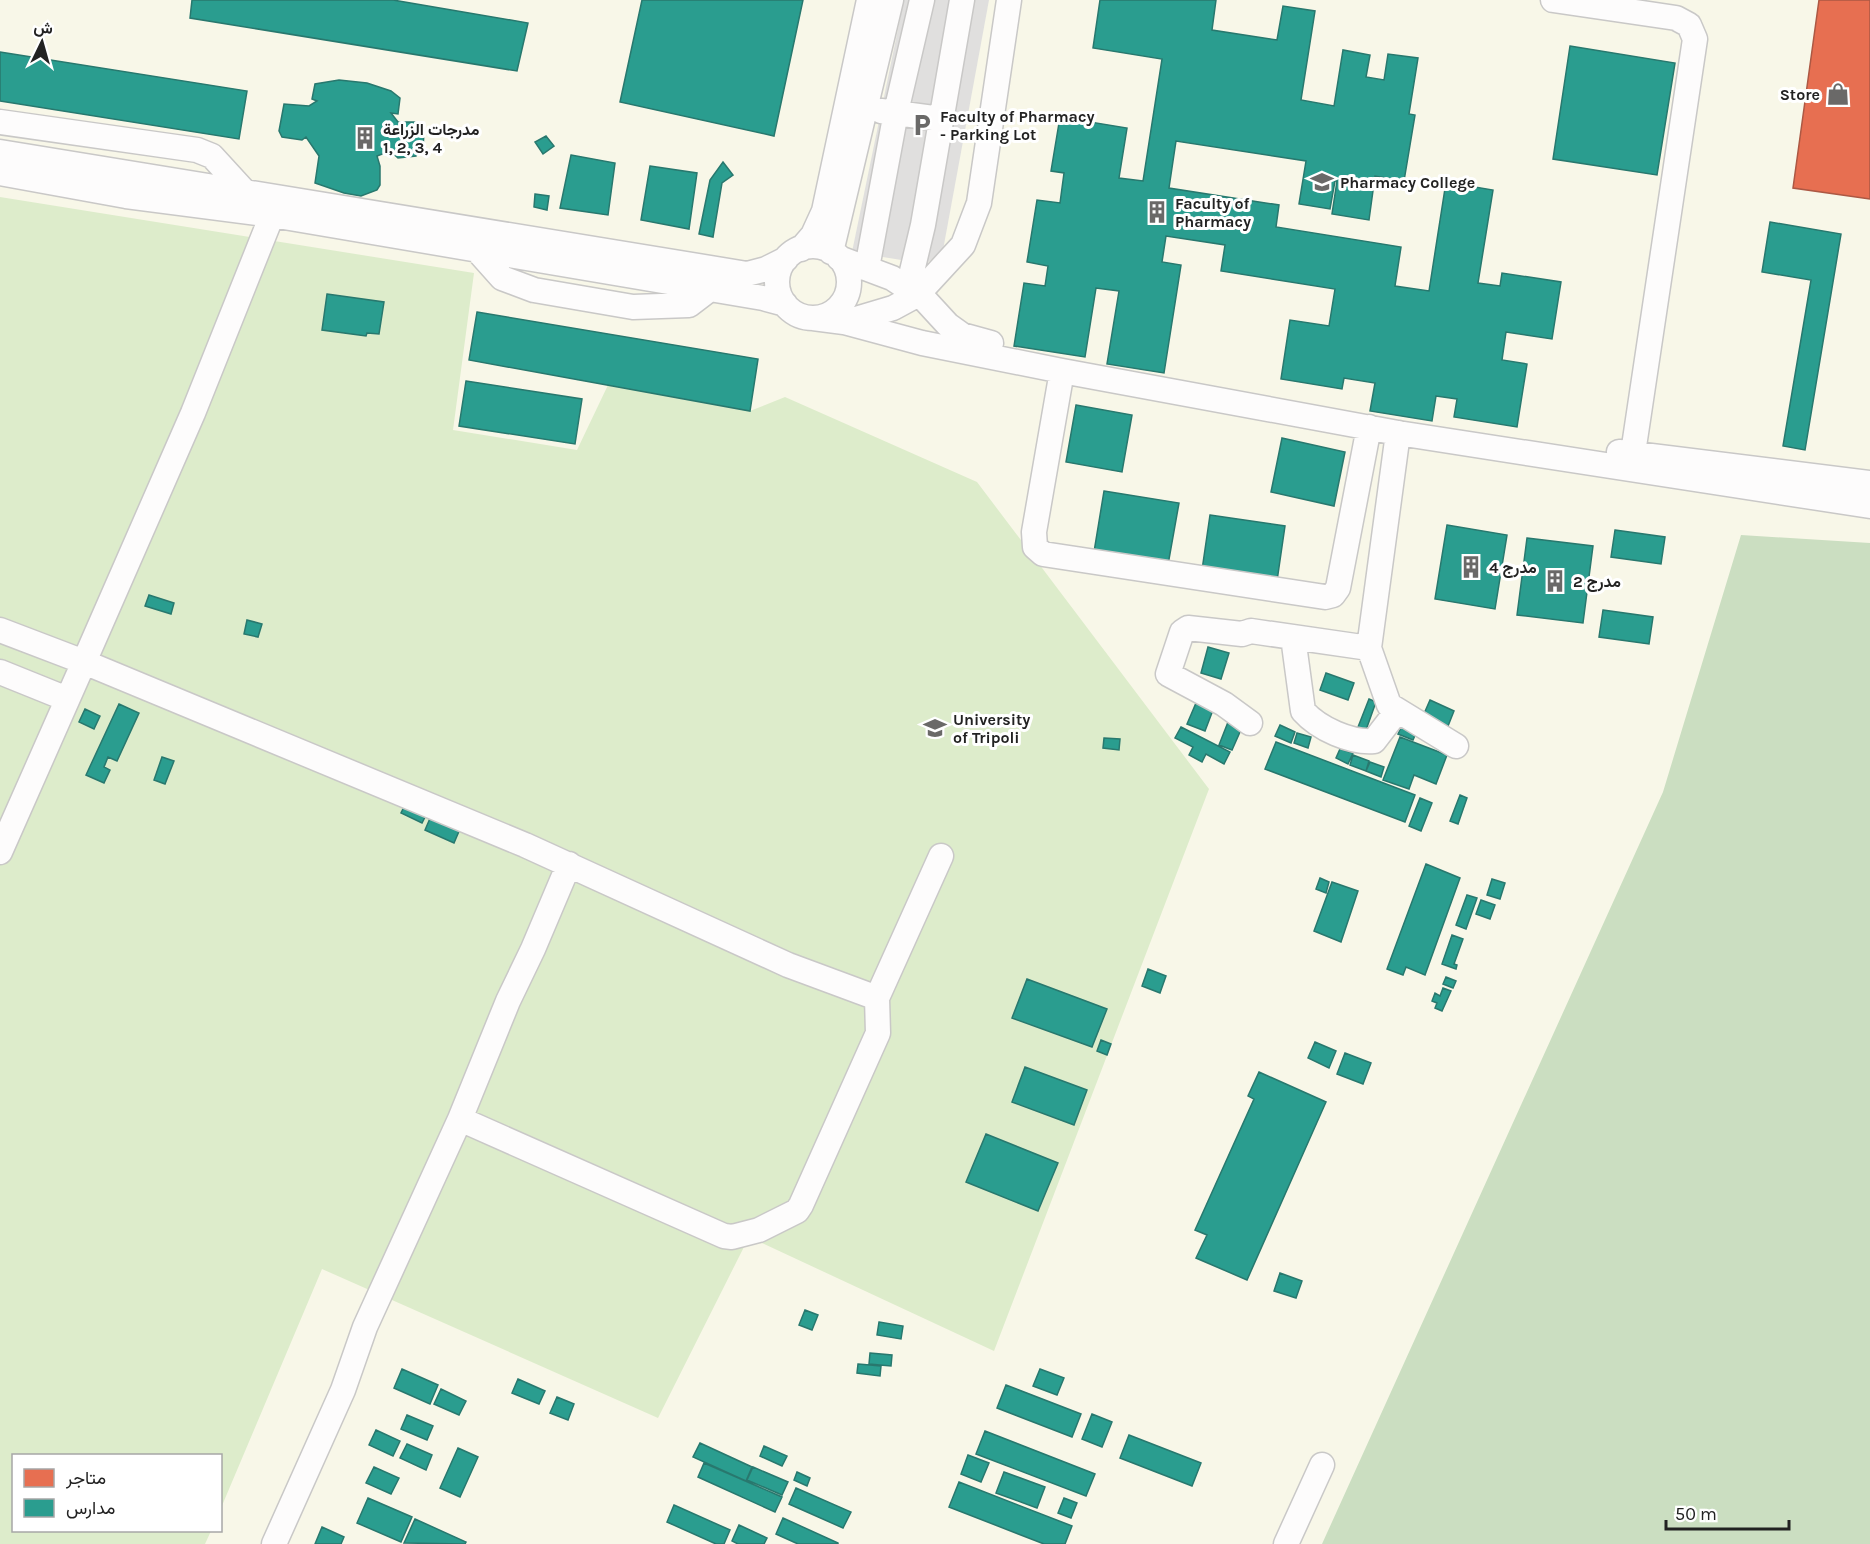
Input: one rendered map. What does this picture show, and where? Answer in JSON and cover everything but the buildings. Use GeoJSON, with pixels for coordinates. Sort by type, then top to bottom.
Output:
{"type":"FeatureCollection","features":[{"type":"Feature","properties":{"kind":"street"},"geometry":{"type":"LineString","coordinates":[[784,304],[778,290],[778,273],[793,254],[813,236],[824,211],[869,0]]}},
{"type":"Feature","properties":{"kind":"street"},"geometry":{"type":"LineString","coordinates":[[813,318],[833,312],[846,296],[848,276],[835,255],[891,0]]}},
{"type":"Feature","properties":{"kind":"street"},"geometry":{"type":"LineString","coordinates":[[867,268],[896,112],[922,0]]}},
{"type":"Feature","properties":{"kind":"street"},"geometry":{"type":"LineString","coordinates":[[913,291],[916,262],[962,0]]}},
{"type":"Feature","properties":{"kind":"street"},"geometry":{"type":"LineString","coordinates":[[844,322],[893,308],[963,245],[979,203],[1009,0]]}},
{"type":"Feature","properties":{"kind":"street"},"geometry":{"type":"LineString","coordinates":[[1553,0],[1676,18],[1689,25],[1695,39],[1633,453]]}},
{"type":"Feature","properties":{"kind":"street"},"geometry":{"type":"LineString","coordinates":[[866,110],[941,119]]}},
{"type":"Feature","properties":{"kind":"street"},"geometry":{"type":"LineString","coordinates":[[0,122],[197,150],[212,156],[245,192]]}},
{"type":"Feature","properties":{"kind":"street"},"geometry":{"type":"LineString","coordinates":[[0,152],[747,274],[766,269],[793,254],[822,248],[913,291],[948,326],[962,335],[1014,350],[1416,422],[1633,453],[1870,483]]}},
{"type":"Feature","properties":{"kind":"street"},"geometry":{"type":"LineString","coordinates":[[0,173],[126,196],[272,215],[710,289],[784,304],[797,314],[844,322],[922,342],[1062,371],[1398,433],[1870,506]]}},
{"type":"Feature","properties":{"kind":"street"},"geometry":{"type":"LineString","coordinates":[[0,852],[193,413],[272,215]]}},
{"type":"Feature","properties":{"kind":"street"},"geometry":{"type":"LineString","coordinates":[[1062,371],[1034,532],[1035,547],[1043,554],[1325,597],[1334,595],[1338,588],[1369,427]]}},
{"type":"Feature","properties":{"kind":"street"},"geometry":{"type":"LineString","coordinates":[[1398,433],[1369,648],[1389,705],[1456,746]]}},
{"type":"Feature","properties":{"kind":"street"},"geometry":{"type":"LineString","coordinates":[[1250,723],[1224,704],[1168,674],[1182,632],[1188,628],[1242,634],[1251,631],[1369,648]]}},
{"type":"Feature","properties":{"kind":"street"},"geometry":{"type":"LineString","coordinates":[[0,630],[84,662],[569,864],[788,965],[877,998]]}},
{"type":"Feature","properties":{"kind":"street"},"geometry":{"type":"LineString","coordinates":[[1293,637],[1303,711],[1311,720],[1362,742],[1374,741],[1397,711]]}},
{"type":"Feature","properties":{"kind":"street"},"geometry":{"type":"LineString","coordinates":[[0,672],[67,699]]}},
{"type":"Feature","properties":{"kind":"street"},"geometry":{"type":"LineString","coordinates":[[460,1119],[724,1236],[732,1237],[759,1230],[797,1211],[878,1033],[877,998],[941,856]]}},
{"type":"Feature","properties":{"kind":"street"},"geometry":{"type":"LineString","coordinates":[[274,1544],[343,1390],[365,1327],[460,1119],[508,1001],[569,864]]}},
{"type":"Feature","properties":{"kind":"street"},"geometry":{"type":"LineString","coordinates":[[1286,1544],[1322,1465]]}},
{"type":"Feature","properties":{"kind":"shaded area","name":"University of Tripoli"},"geometry":{"type":"Polygon","coordinates":[[[0,0],[1870,0],[1870,1544],[0,1544],[0,0]]]}},
{"type":"Feature","properties":{"kind":"shaded area","name":"Faculty of Pharmacy - Parking Lot"},"geometry":{"type":"Polygon","coordinates":[[[904,0],[989,0],[943,250],[926,264],[852,252],[904,0]]]}},
{"type":"Feature","properties":{"kind":"green space"},"geometry":{"type":"Polygon","coordinates":[[[0,197],[474,273],[453,430],[577,450],[608,385],[750,411],[785,397],[977,482],[1209,789],[994,1351],[749,1237],[658,1418],[322,1269],[222,1506],[222,1454],[12,1454],[12,1532],[211,1532],[205,1544],[0,1544],[0,197]]]}},
{"type":"Feature","properties":{"kind":"green space"},"geometry":{"type":"Polygon","coordinates":[[[1741,535],[1870,543],[1870,1544],[1322,1544],[1663,792],[1741,535]]]}},
{"type":"Feature","properties":{"kind":"place","name":"Store"},"geometry":{"type":"Point","coordinates":[1838,94]}},
{"type":"Feature","properties":{"kind":"place","name":"Faculty of Pharmacy - Parking Lot"},"geometry":{"type":"Point","coordinates":[922,125]}},
{"type":"Feature","properties":{"kind":"place","name":"مدرجات الزراعة 1, 2, 3, 4"},"geometry":{"type":"Point","coordinates":[365,138]}},
{"type":"Feature","properties":{"kind":"place","name":"Pharmacy College"},"geometry":{"type":"Point","coordinates":[1322,182]}},
{"type":"Feature","properties":{"kind":"place","name":"Faculty of Pharmacy"},"geometry":{"type":"Point","coordinates":[1157,212]}},
{"type":"Feature","properties":{"kind":"place","name":"مدرج 4"},"geometry":{"type":"Point","coordinates":[1471,567]}},
{"type":"Feature","properties":{"kind":"place","name":"مدرج 2"},"geometry":{"type":"Point","coordinates":[1555,581]}},
{"type":"Feature","properties":{"kind":"place","name":"University of Tripoli"},"geometry":{"type":"Point","coordinates":[935,728]}}]}
